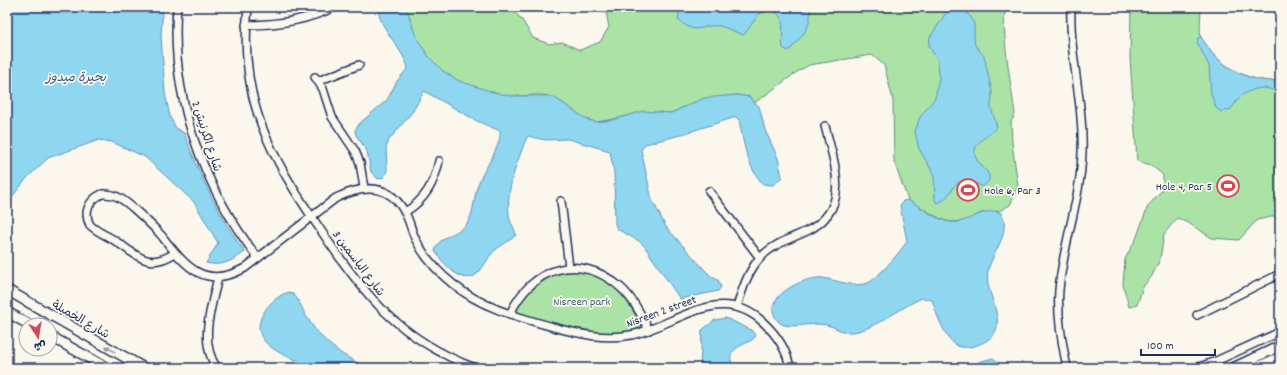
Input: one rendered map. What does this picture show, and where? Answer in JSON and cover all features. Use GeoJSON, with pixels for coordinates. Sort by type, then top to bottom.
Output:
{"type":"FeatureCollection","features":[{"type":"Feature","properties":{"kind":"main road","name":"شارع الخميلة"},"geometry":{"type":"LineString","coordinates":[[7,290],[144,368]]}},
{"type":"Feature","properties":{"kind":"main road"},"geometry":{"type":"LineString","coordinates":[[7,312],[18,318]]}},
{"type":"Feature","properties":{"kind":"main road"},"geometry":{"type":"LineString","coordinates":[[58,340],[107,368]]}},
{"type":"Feature","properties":{"kind":"main road"},"geometry":{"type":"LineString","coordinates":[[1233,368],[1280,346]]}},
{"type":"Feature","properties":{"kind":"main road"},"geometry":{"type":"LineString","coordinates":[[1255,368],[1280,356]]}},
{"type":"Feature","properties":{"kind":"street","name":"شارع الكرنيش 2"},"geometry":{"type":"LineString","coordinates":[[177,7],[176,33],[178,72],[190,128],[202,163],[218,196],[236,228],[258,258]]}},
{"type":"Feature","properties":{"kind":"street","name":"شارع الياسمين 3"},"geometry":{"type":"LineString","coordinates":[[248,7],[246,25],[249,76],[261,127],[283,174],[356,281],[381,310],[427,344],[475,368]]}},
{"type":"Feature","properties":{"kind":"street"},"geometry":{"type":"LineString","coordinates":[[246,25],[288,22],[318,14],[334,7]]}},
{"type":"Feature","properties":{"kind":"street"},"geometry":{"type":"LineString","coordinates":[[1067,368],[1060,333],[1059,290],[1064,257],[1079,187],[1083,136],[1071,34],[1071,7]]}},
{"type":"Feature","properties":{"kind":"street"},"geometry":{"type":"LineString","coordinates":[[359,65],[317,79],[332,117],[355,151],[360,163],[364,188]]}},
{"type":"Feature","properties":{"kind":"street"},"geometry":{"type":"LineString","coordinates":[[737,307],[749,275],[760,258],[782,241],[814,227],[831,210],[837,193],[837,175],[825,126]]}},
{"type":"Feature","properties":{"kind":"street"},"geometry":{"type":"LineString","coordinates":[[405,212],[414,206],[427,193],[436,176],[439,161]]}},
{"type":"Feature","properties":{"kind":"street","name":"Nisreen 2 street"},"geometry":{"type":"LineString","coordinates":[[218,277],[237,272],[258,258],[336,198],[364,188],[377,189],[388,194],[398,202],[405,212],[416,241],[424,254],[445,277],[476,299],[510,314],[574,333],[602,337],[630,335],[649,330],[700,308],[712,306],[737,307],[755,316],[770,329],[785,351],[790,368]]}},
{"type":"Feature","properties":{"kind":"street"},"geometry":{"type":"LineString","coordinates":[[709,191],[760,258]]}},
{"type":"Feature","properties":{"kind":"street"},"geometry":{"type":"LineString","coordinates":[[175,253],[158,260],[144,259],[132,253],[90,225],[86,214],[91,202],[102,194],[116,196],[151,224],[175,253],[195,271],[206,276],[218,277],[207,336],[211,357],[217,368]]}},
{"type":"Feature","properties":{"kind":"street"},"geometry":{"type":"LineString","coordinates":[[561,201],[569,267]]}},
{"type":"Feature","properties":{"kind":"street"},"geometry":{"type":"LineString","coordinates":[[510,314],[524,291],[533,282],[556,269],[569,267],[583,268],[597,272],[620,287],[629,297],[649,330]]}},
{"type":"Feature","properties":{"kind":"street"},"geometry":{"type":"LineString","coordinates":[[1197,315],[1280,274]]}},
{"type":"Feature","properties":{"kind":"street"},"geometry":{"type":"LineString","coordinates":[[1196,368],[1280,332]]}},
{"type":"Feature","properties":{"kind":"green space"},"geometry":{"type":"Polygon","coordinates":[[[403,7],[510,7],[522,20],[533,38],[549,44],[562,42],[580,50],[600,42],[609,27],[605,7],[1006,7],[1004,29],[1015,114],[1011,122],[1012,143],[1018,186],[1010,205],[999,211],[981,213],[966,221],[949,222],[939,218],[908,200],[894,162],[893,100],[884,65],[872,55],[809,65],[756,102],[751,100],[750,97],[736,95],[695,102],[671,113],[657,112],[596,122],[577,114],[555,98],[539,95],[501,95],[477,89],[455,79],[444,72],[428,56],[416,38],[409,16],[403,7]]]}},
{"type":"Feature","properties":{"kind":"green space"},"geometry":{"type":"Polygon","coordinates":[[[1131,7],[1201,7],[1200,36],[1215,56],[1235,71],[1246,76],[1269,81],[1280,80],[1280,215],[1257,220],[1239,240],[1212,238],[1190,224],[1177,218],[1164,234],[1160,259],[1152,276],[1143,287],[1137,305],[1129,307],[1123,285],[1125,259],[1136,239],[1148,206],[1163,189],[1163,175],[1151,165],[1137,161],[1130,58],[1131,7]]]}},
{"type":"Feature","properties":{"kind":"green space","name":"Nisreen park"},"geometry":{"type":"Polygon","coordinates":[[[567,271],[582,272],[594,275],[614,287],[622,295],[643,328],[627,332],[610,333],[579,330],[516,312],[520,303],[530,289],[536,284],[549,277],[567,271]]]}},
{"type":"Feature","properties":{"kind":"water","name":"بحيرة ميدوز"},"geometry":{"type":"Polygon","coordinates":[[[7,7],[163,7],[161,35],[165,93],[170,117],[176,128],[184,133],[196,165],[210,195],[226,224],[245,252],[222,264],[206,263],[218,243],[194,202],[145,157],[112,142],[99,140],[48,158],[27,178],[12,197],[7,200],[7,7]]]}},
{"type":"Feature","properties":{"kind":"water"},"geometry":{"type":"Polygon","coordinates":[[[378,7],[403,7],[408,12],[415,34],[429,57],[443,71],[459,81],[511,96],[547,96],[555,98],[588,120],[596,122],[612,120],[643,111],[671,113],[704,98],[736,95],[750,97],[753,102],[759,106],[765,130],[778,158],[782,177],[773,185],[763,184],[757,177],[746,154],[739,120],[736,117],[673,137],[645,144],[641,150],[652,200],[666,227],[704,269],[712,277],[718,280],[721,287],[718,291],[680,299],[645,247],[639,241],[617,229],[615,224],[614,173],[610,151],[568,139],[545,140],[528,136],[516,166],[509,195],[509,218],[516,235],[494,251],[482,269],[471,277],[459,275],[447,267],[435,251],[443,239],[465,226],[471,217],[477,187],[496,150],[500,137],[500,131],[477,121],[424,91],[413,111],[389,140],[386,148],[387,171],[384,177],[378,179],[371,172],[367,151],[356,135],[355,130],[360,123],[387,100],[397,81],[408,68],[401,53],[382,23],[378,7]]]}},
{"type":"Feature","properties":{"kind":"water"},"geometry":{"type":"Polygon","coordinates":[[[680,7],[810,7],[810,17],[806,30],[788,51],[783,48],[782,22],[777,13],[772,9],[759,14],[744,35],[720,26],[699,29],[690,28],[678,20],[680,7]]]}},
{"type":"Feature","properties":{"kind":"water"},"geometry":{"type":"Polygon","coordinates":[[[950,7],[961,7],[971,17],[974,24],[975,45],[984,56],[992,92],[991,107],[997,127],[980,141],[975,150],[977,160],[988,173],[989,180],[983,187],[972,182],[964,181],[959,183],[954,186],[943,200],[937,203],[935,200],[934,177],[919,149],[915,132],[920,117],[935,98],[939,78],[938,61],[929,46],[930,37],[950,7]]]}},
{"type":"Feature","properties":{"kind":"water"},"geometry":{"type":"Polygon","coordinates":[[[1201,37],[1212,53],[1234,71],[1261,80],[1280,80],[1280,95],[1271,89],[1255,89],[1241,96],[1231,109],[1221,112],[1216,108],[1211,94],[1209,66],[1197,42],[1198,38],[1201,37]]]}},
{"type":"Feature","properties":{"kind":"water"},"geometry":{"type":"Polygon","coordinates":[[[908,200],[933,216],[950,222],[963,221],[989,211],[1001,213],[1004,220],[1003,235],[988,271],[989,289],[997,318],[997,327],[994,334],[986,341],[975,346],[962,347],[957,345],[947,335],[943,328],[932,300],[922,298],[866,329],[856,331],[844,332],[833,327],[819,324],[791,326],[779,322],[773,311],[775,301],[786,290],[801,282],[809,279],[823,278],[857,285],[868,283],[877,276],[895,257],[907,241],[900,206],[903,201],[908,200]]]}},
{"type":"Feature","properties":{"kind":"water"},"geometry":{"type":"Polygon","coordinates":[[[289,292],[295,296],[314,328],[327,342],[351,360],[370,368],[318,368],[286,356],[270,347],[260,334],[259,327],[261,318],[272,302],[289,292]]]}},
{"type":"Feature","properties":{"kind":"water"},"geometry":{"type":"Polygon","coordinates":[[[726,318],[751,330],[756,336],[733,351],[731,361],[734,368],[700,368],[702,330],[715,320],[726,318]]]}},
{"type":"Feature","properties":{"kind":"water"},"geometry":{"type":"Polygon","coordinates":[[[993,358],[1005,368],[972,368],[978,362],[993,358]]]}},
{"type":"Feature","properties":{"kind":"place","name":"Hole 4, Par 5"},"geometry":{"type":"Point","coordinates":[1228,186]}},
{"type":"Feature","properties":{"kind":"place","name":"Hole 6, Par 3"},"geometry":{"type":"Point","coordinates":[968,190]}}]}
